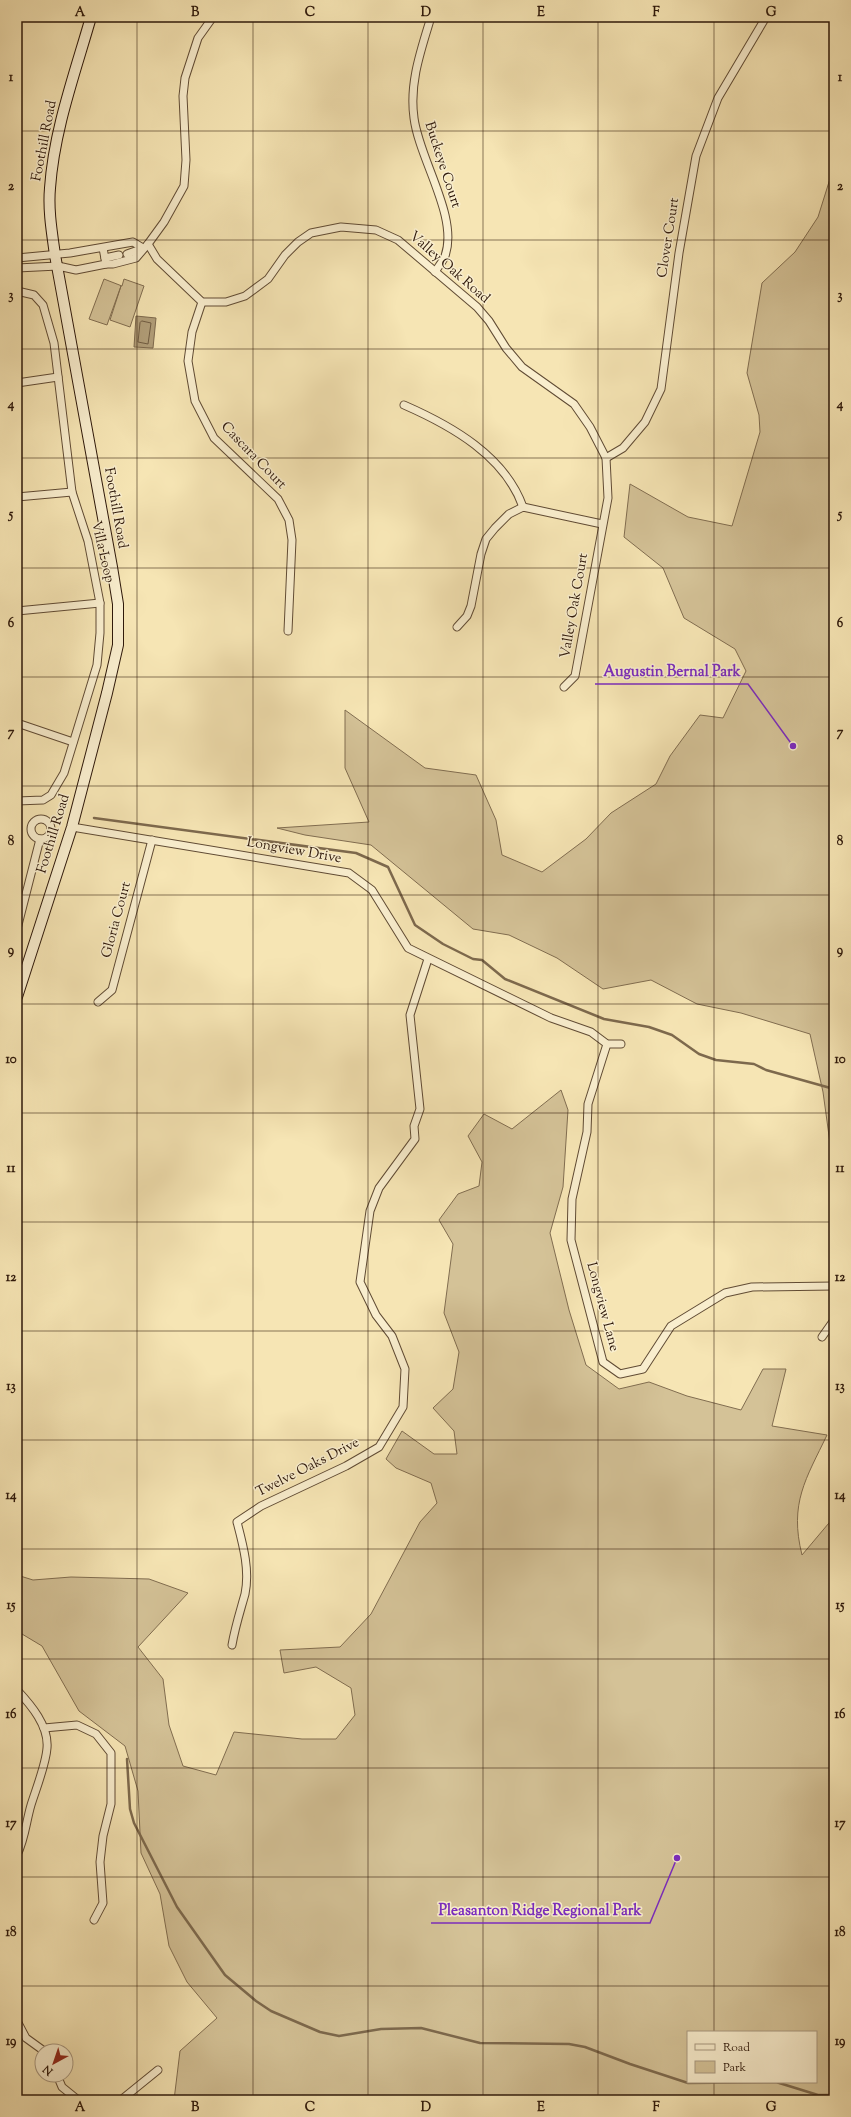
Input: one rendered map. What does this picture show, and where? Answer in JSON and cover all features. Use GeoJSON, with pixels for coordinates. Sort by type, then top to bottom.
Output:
{"type":"FeatureCollection","features":[{"type":"Feature","properties":{"kind":"main road","name":"Foothill Road"},"geometry":{"type":"LineString","coordinates":[[17,997],[72,827],[107,694],[118,645],[118,604],[55,255],[50,188],[60,128],[91,17]]}},
{"type":"Feature","properties":{"kind":"street"},"geometry":{"type":"LineString","coordinates":[[106,261],[113,264],[136,258],[164,222],[184,186],[186,160],[183,96],[185,78],[198,38],[213,17]]}},
{"type":"Feature","properties":{"kind":"street","name":"Buckeye Court"},"geometry":{"type":"LineString","coordinates":[[431,17],[414,70],[414,118],[445,216],[448,236],[444,257],[435,272]]}},
{"type":"Feature","properties":{"kind":"street","name":"Clover Court"},"geometry":{"type":"LineString","coordinates":[[606,458],[623,448],[645,422],[661,388],[679,253],[696,156],[718,98],[766,17]]}},
{"type":"Feature","properties":{"kind":"street","name":"Valley Oak Road"},"geometry":{"type":"LineString","coordinates":[[202,302],[226,302],[245,296],[268,279],[285,255],[298,242],[311,233],[342,227],[376,230],[398,240],[476,307],[522,366],[574,404],[590,427],[606,458],[608,498],[602,524]]}},
{"type":"Feature","properties":{"kind":"street"},"geometry":{"type":"LineString","coordinates":[[17,258],[55,255],[134,242],[146,246],[157,259],[202,302]]}},
{"type":"Feature","properties":{"kind":"street"},"geometry":{"type":"LineString","coordinates":[[127,254],[146,246]]}},
{"type":"Feature","properties":{"kind":"street"},"geometry":{"type":"LineString","coordinates":[[103,248],[106,261]]}},
{"type":"Feature","properties":{"kind":"street"},"geometry":{"type":"LineString","coordinates":[[17,268],[58,266],[76,270],[106,261],[119,255]]}},
{"type":"Feature","properties":{"kind":"street","name":"Villa Loop"},"geometry":{"type":"LineString","coordinates":[[17,291],[34,295],[43,305],[54,343],[72,492],[88,541],[100,603],[100,634],[97,665],[64,773],[51,795],[43,800],[17,801]]}},
{"type":"Feature","properties":{"kind":"street","name":"Cascara Court"},"geometry":{"type":"LineString","coordinates":[[202,302],[192,332],[188,361],[195,401],[214,438],[278,499],[289,520],[292,540],[288,630]]}},
{"type":"Feature","properties":{"kind":"street"},"geometry":{"type":"LineString","coordinates":[[17,383],[58,377]]}},
{"type":"Feature","properties":{"kind":"street"},"geometry":{"type":"LineString","coordinates":[[404,405],[430,416],[474,444],[497,464],[509,478],[523,507]]}},
{"type":"Feature","properties":{"kind":"street"},"geometry":{"type":"LineString","coordinates":[[17,497],[72,492]]}},
{"type":"Feature","properties":{"kind":"street"},"geometry":{"type":"LineString","coordinates":[[457,627],[467,616],[471,606],[481,554],[486,539],[509,514],[523,507],[602,524]]}},
{"type":"Feature","properties":{"kind":"street","name":"Valley Oak Court"},"geometry":{"type":"LineString","coordinates":[[564,687],[575,676],[602,524]]}},
{"type":"Feature","properties":{"kind":"street"},"geometry":{"type":"LineString","coordinates":[[17,611],[100,603]]}},
{"type":"Feature","properties":{"kind":"street"},"geometry":{"type":"LineString","coordinates":[[20,724],[73,742]]}},
{"type":"Feature","properties":{"kind":"street","name":"Longview Drive"},"geometry":{"type":"LineString","coordinates":[[72,827],[349,873],[372,890],[408,948],[551,1018],[591,1032],[607,1044]]}},
{"type":"Feature","properties":{"kind":"street"},"geometry":{"type":"LineString","coordinates":[[17,929],[40,839]]}},
{"type":"Feature","properties":{"kind":"street","name":"Gloria Court"},"geometry":{"type":"LineString","coordinates":[[98,1002],[112,990],[152,840]]}},
{"type":"Feature","properties":{"kind":"street","name":"Twelve Oaks Drive"},"geometry":{"type":"LineString","coordinates":[[232,1645],[235,1622],[245,1593],[246,1558],[237,1522],[261,1506],[346,1466],[379,1447],[403,1407],[405,1368],[392,1336],[376,1315],[360,1282],[370,1211],[379,1188],[415,1139],[414,1126],[420,1109],[410,1015],[428,959]]}},
{"type":"Feature","properties":{"kind":"street"},"geometry":{"type":"LineString","coordinates":[[607,1044],[621,1044]]}},
{"type":"Feature","properties":{"kind":"street","name":"Longview Lane"},"geometry":{"type":"LineString","coordinates":[[607,1044],[588,1104],[588,1132],[572,1199],[571,1240],[603,1362],[620,1374],[643,1369],[671,1326],[725,1293],[752,1287],[834,1286]]}},
{"type":"Feature","properties":{"kind":"street"},"geometry":{"type":"LineString","coordinates":[[822,1337],[834,1320]]}},
{"type":"Feature","properties":{"kind":"street"},"geometry":{"type":"LineString","coordinates":[[17,1690],[34,1710],[44,1728],[47,1748],[27,1820],[24,1841],[17,1854]]}},
{"type":"Feature","properties":{"kind":"street"},"geometry":{"type":"LineString","coordinates":[[44,1728],[77,1725],[96,1734],[111,1753],[111,1804],[103,1836],[100,1862],[103,1903],[94,1920]]}},
{"type":"Feature","properties":{"kind":"street"},"geometry":{"type":"LineString","coordinates":[[17,2021],[26,2038],[34,2044]]}},
{"type":"Feature","properties":{"kind":"street"},"geometry":{"type":"LineString","coordinates":[[121,2100],[158,2070]]}},
{"type":"Feature","properties":{"kind":"street"},"geometry":{"type":"LineString","coordinates":[[61,2083],[62,2087],[78,2100]]}},
{"type":"Feature","properties":{"kind":"green space"},"geometry":{"type":"Polygon","coordinates":[[[834,166],[834,1146],[830,1143],[823,1092],[810,1034],[741,1013],[697,1004],[651,980],[603,989],[557,958],[509,935],[473,929],[371,845],[305,835],[277,828],[369,822],[345,768],[345,710],[425,768],[476,775],[496,820],[502,855],[542,872],[586,839],[611,813],[656,784],[670,756],[700,715],[723,718],[746,671],[735,649],[684,618],[663,568],[624,537],[630,484],[688,517],[732,526],[760,432],[759,415],[747,373],[762,283],[795,252],[818,217],[834,166]]]}},
{"type":"Feature","properties":{"kind":"green space"},"geometry":{"type":"Polygon","coordinates":[[[104,279],[122,286],[124,279],[144,286],[130,327],[110,320],[121,286],[107,325],[89,319],[104,279]]]}},
{"type":"Feature","properties":{"kind":"green space"},"geometry":{"type":"Polygon","coordinates":[[[561,1090],[568,1110],[563,1187],[550,1233],[569,1310],[586,1365],[619,1389],[649,1382],[687,1396],[741,1410],[763,1369],[786,1369],[772,1426],[827,1435],[806,1479],[797,1520],[798,1537],[802,1555],[834,1517],[834,2100],[174,2100],[180,2051],[217,2018],[187,1982],[169,1946],[160,1894],[141,1853],[138,1791],[125,1746],[79,1711],[42,1646],[17,1631],[17,1575],[33,1580],[71,1577],[149,1579],[188,1593],[138,1647],[163,1679],[169,1725],[183,1766],[216,1775],[234,1732],[302,1739],[336,1739],[355,1715],[351,1688],[316,1667],[284,1673],[280,1650],[340,1647],[371,1614],[420,1522],[437,1503],[431,1483],[396,1468],[386,1459],[402,1431],[434,1454],[457,1454],[454,1431],[433,1408],[453,1389],[459,1352],[444,1313],[453,1244],[439,1220],[458,1194],[479,1186],[482,1162],[468,1136],[484,1114],[512,1129],[561,1090]]]}},
{"type":"Feature","properties":{"kind":"water"},"geometry":{"type":"Polygon","coordinates":[[[136,316],[156,318],[153,348],[134,347],[136,316]]]}},
{"type":"Feature","properties":{"kind":"waterway"},"geometry":{"type":"LineString","coordinates":[[94,818],[356,853],[388,867],[415,925],[443,944],[473,959],[482,960],[505,979],[604,1019],[649,1027],[672,1035],[699,1054],[716,1060],[754,1064],[766,1070],[834,1089]]}},
{"type":"Feature","properties":{"kind":"waterway"},"geometry":{"type":"LineString","coordinates":[[127,1759],[130,1809],[134,1823],[177,1907],[225,1975],[256,2001],[271,2011],[320,2032],[339,2036],[381,2029],[421,2028],[480,2043],[569,2044],[585,2047],[687,2083]]}},
{"type":"Feature","properties":{"kind":"waterway"},"geometry":{"type":"LineString","coordinates":[[779,2083],[818,2095],[834,2095]]}},
{"type":"Feature","properties":{"kind":"place","name":"Augustin Bernal Park"},"geometry":{"type":"Point","coordinates":[793,746]}},
{"type":"Feature","properties":{"kind":"place","name":"Pleasanton Ridge Regional Park"},"geometry":{"type":"Point","coordinates":[677,1858]}}]}
